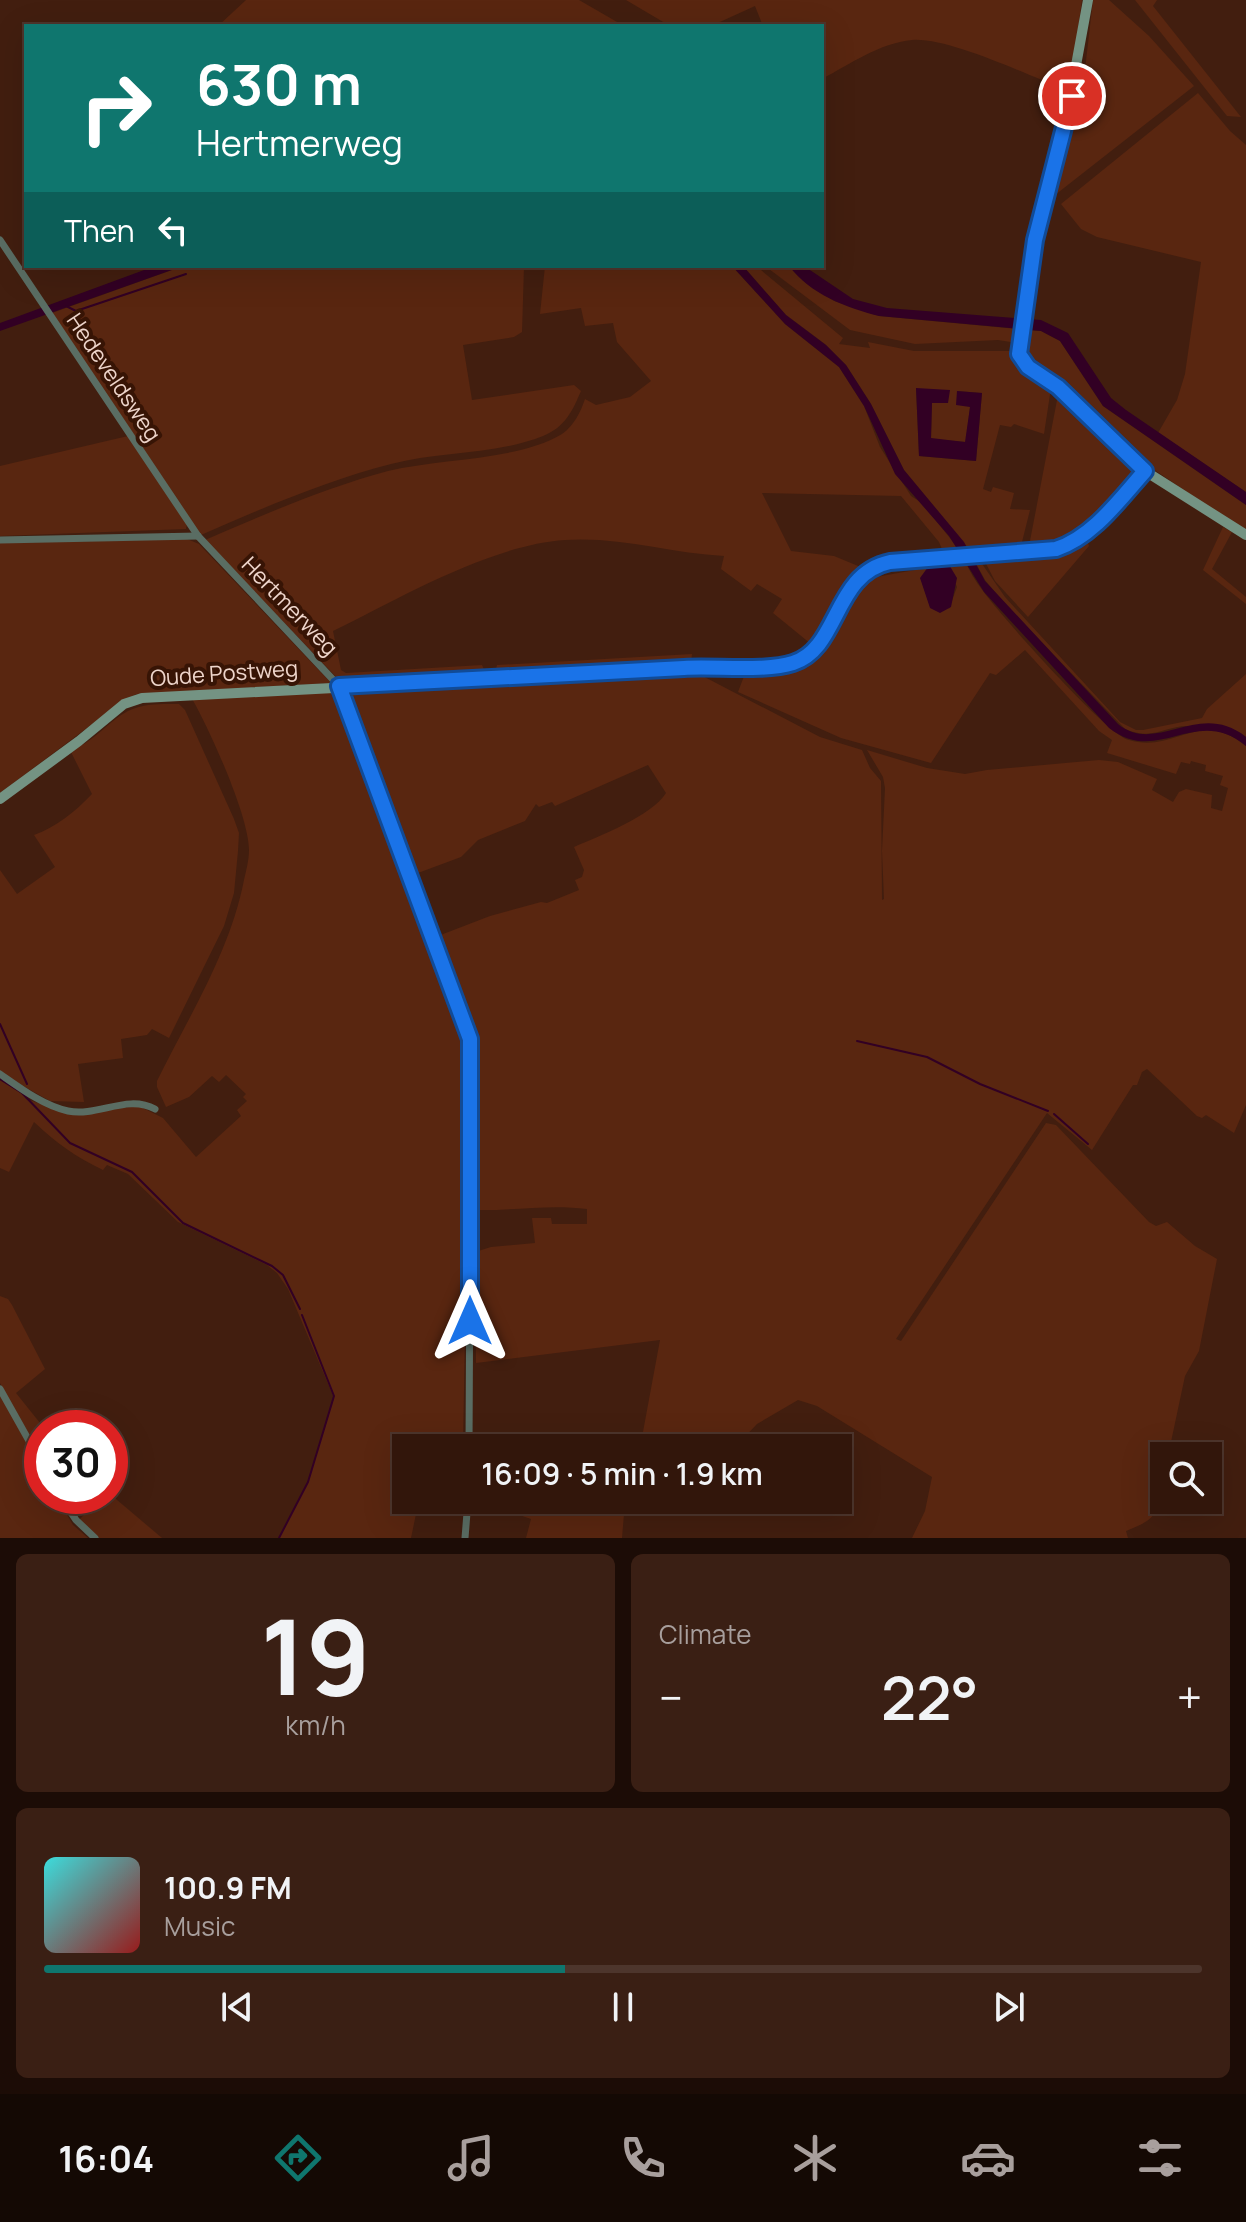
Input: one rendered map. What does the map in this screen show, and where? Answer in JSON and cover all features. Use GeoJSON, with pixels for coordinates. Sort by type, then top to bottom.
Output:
{"type":"FeatureCollection","features":[{"type":"Feature","properties":{"kind":"street"},"geometry":{"type":"LineString","coordinates":[[1088,0],[1061,147],[1035,240],[1019,354],[1024,364],[1058,387],[1145,471],[1246,535]]}},
{"type":"Feature","properties":{"kind":"street","name":"Hedeveldsweg"},"geometry":{"type":"LineString","coordinates":[[0,240],[198,536]]}},
{"type":"Feature","properties":{"kind":"street","name":"Hertmerweg"},"geometry":{"type":"LineString","coordinates":[[198,536],[339,686],[783,666],[812,652],[854,583],[865,572],[890,562],[1056,549],[1091,529],[1145,471]]}},
{"type":"Feature","properties":{"kind":"street"},"geometry":{"type":"LineString","coordinates":[[0,540],[198,536]]}},
{"type":"Feature","properties":{"kind":"street"},"geometry":{"type":"LineString","coordinates":[[339,686],[471,1043],[469,1434]]}},
{"type":"Feature","properties":{"kind":"street","name":"Oude Postweg"},"geometry":{"type":"LineString","coordinates":[[0,799],[132,700],[339,686]]}},
{"type":"Feature","properties":{"kind":"street"},"geometry":{"type":"LineString","coordinates":[[0,1074],[66,1111],[78,1112],[137,1102],[155,1109]]}},
{"type":"Feature","properties":{"kind":"street"},"geometry":{"type":"LineString","coordinates":[[0,1389],[24,1432]]}},
{"type":"Feature","properties":{"kind":"street"},"geometry":{"type":"LineString","coordinates":[[72,1514],[95,1538]]}},
{"type":"Feature","properties":{"kind":"street"},"geometry":{"type":"LineString","coordinates":[[465,1538],[467,1514]]}},
{"type":"Feature","properties":{"kind":"shaded area"},"geometry":{"type":"Polygon","coordinates":[[[246,0],[579,0],[621,24],[220,24],[246,0]]]}},
{"type":"Feature","properties":{"kind":"shaded area"},"geometry":{"type":"Polygon","coordinates":[[[626,0],[1082,0],[1069,94],[1064,89],[988,58],[946,44],[912,40],[888,45],[824,78],[824,24],[762,24],[755,6],[715,24],[667,24],[626,0]]]}},
{"type":"Feature","properties":{"kind":"shaded area"},"geometry":{"type":"Polygon","coordinates":[[[1093,0],[1109,0],[1149,36],[1194,86],[1055,195],[1083,87],[1093,0]]]}},
{"type":"Feature","properties":{"kind":"shaded area"},"geometry":{"type":"Polygon","coordinates":[[[1135,0],[1157,0],[1153,6],[1241,117],[1227,116],[1135,0]]]}},
{"type":"Feature","properties":{"kind":"shaded area"},"geometry":{"type":"Polygon","coordinates":[[[1198,93],[1246,145],[1246,492],[1158,433],[1177,400],[1185,374],[1201,262],[1097,237],[1081,229],[1061,204],[1198,93]]]}},
{"type":"Feature","properties":{"kind":"shaded area"},"geometry":{"type":"Polygon","coordinates":[[[150,268],[177,268],[0,331],[0,323],[150,268]]]}},
{"type":"Feature","properties":{"kind":"shaded area"},"geometry":{"type":"Polygon","coordinates":[[[177,268],[524,268],[522,332],[514,337],[463,345],[472,400],[574,385],[581,391],[567,418],[543,436],[506,447],[410,460],[366,471],[294,496],[201,535],[52,313],[177,268]]]}},
{"type":"Feature","properties":{"kind":"shaded area"},"geometry":{"type":"Polygon","coordinates":[[[545,268],[734,268],[785,324],[839,367],[864,406],[880,447],[911,496],[922,503],[961,552],[944,554],[939,542],[901,496],[762,493],[791,551],[834,556],[863,568],[811,644],[773,613],[782,599],[757,584],[751,591],[721,569],[724,556],[605,540],[565,540],[536,544],[476,562],[333,631],[341,670],[346,673],[482,665],[486,674],[341,682],[205,540],[318,493],[388,471],[501,454],[544,443],[570,427],[585,399],[596,405],[630,397],[651,381],[617,342],[613,323],[585,326],[581,308],[540,314],[545,268]]]}},
{"type":"Feature","properties":{"kind":"shaded area"},"geometry":{"type":"Polygon","coordinates":[[[734,268],[745,268],[786,315],[826,345],[846,365],[871,404],[904,470],[964,542],[985,581],[1118,724],[1133,732],[1148,734],[1211,723],[1228,727],[1246,737],[1246,746],[1228,735],[1210,731],[1144,741],[1127,738],[1109,728],[984,592],[949,536],[895,474],[864,406],[839,367],[785,324],[734,268]]]}},
{"type":"Feature","properties":{"kind":"shaded area"},"geometry":{"type":"Polygon","coordinates":[[[745,268],[758,268],[843,338],[839,344],[870,348],[868,342],[914,351],[1015,351],[1016,359],[1051,388],[1044,434],[1014,424],[1011,427],[1000,425],[983,489],[991,492],[993,487],[1014,493],[1010,509],[1030,510],[1021,546],[970,551],[904,470],[871,404],[846,365],[826,345],[786,315],[745,268]],[[916,388],[919,456],[976,461],[982,393],[957,391],[970,407],[966,442],[931,439],[932,403],[916,388]]]}},
{"type":"Feature","properties":{"kind":"shaded area"},"geometry":{"type":"Polygon","coordinates":[[[768,268],[791,268],[834,301],[879,316],[1019,329],[1017,343],[998,340],[915,344],[850,330],[768,268]]]}},
{"type":"Feature","properties":{"kind":"shaded area"},"geometry":{"type":"Polygon","coordinates":[[[791,268],[807,268],[853,299],[887,308],[1041,320],[1068,333],[1111,398],[1246,492],[1246,505],[1103,406],[1060,341],[1041,331],[879,316],[830,298],[791,268]]]}},
{"type":"Feature","properties":{"kind":"shaded area"},"geometry":{"type":"Polygon","coordinates":[[[1026,330],[1041,331],[1060,341],[1103,406],[1246,505],[1246,532],[1137,458],[1022,357],[1026,330]]]}},
{"type":"Feature","properties":{"kind":"shaded area"},"geometry":{"type":"Polygon","coordinates":[[[916,388],[950,390],[948,403],[932,403],[931,438],[965,442],[970,407],[956,405],[957,391],[982,393],[976,461],[919,456],[916,388]]]}},
{"type":"Feature","properties":{"kind":"shaded area"},"geometry":{"type":"Polygon","coordinates":[[[1058,395],[1132,463],[1135,470],[1132,480],[1086,523],[1061,538],[1029,546],[1058,395]]]}},
{"type":"Feature","properties":{"kind":"shaded area"},"geometry":{"type":"Polygon","coordinates":[[[128,436],[187,524],[186,529],[0,536],[0,466],[128,436]]]}},
{"type":"Feature","properties":{"kind":"shaded area"},"geometry":{"type":"Polygon","coordinates":[[[1114,509],[1117,510],[1087,539],[1089,546],[1028,617],[995,581],[983,558],[1050,552],[1114,509]]]}},
{"type":"Feature","properties":{"kind":"shaded area"},"geometry":{"type":"Polygon","coordinates":[[[1223,527],[1232,532],[1212,569],[1246,597],[1246,604],[1203,570],[1223,527]]]}},
{"type":"Feature","properties":{"kind":"shaded area"},"geometry":{"type":"Polygon","coordinates":[[[187,539],[199,544],[331,683],[137,694],[127,698],[0,793],[0,543],[187,539]]]}},
{"type":"Feature","properties":{"kind":"shaded area"},"geometry":{"type":"Polygon","coordinates":[[[973,558],[978,558],[1005,597],[1120,722],[1143,730],[1202,718],[1207,709],[1246,674],[1246,737],[1239,732],[1194,726],[1143,734],[1125,729],[1004,603],[985,580],[973,558]]]}},
{"type":"Feature","properties":{"kind":"shaded area"},"geometry":{"type":"Polygon","coordinates":[[[964,559],[980,587],[1031,648],[1099,718],[1129,740],[1145,743],[1214,731],[1229,735],[1246,746],[1246,1105],[1234,1133],[1206,1115],[1202,1118],[1197,1116],[1147,1069],[1142,1072],[1137,1085],[1133,1085],[1092,1150],[1047,1113],[896,1339],[901,1341],[1046,1123],[1056,1125],[1149,1222],[1156,1226],[1167,1222],[1195,1246],[1217,1259],[1199,1351],[1185,1376],[1171,1442],[1150,1442],[1150,1514],[1154,1514],[1126,1531],[1128,1538],[912,1538],[925,1511],[932,1477],[817,1406],[798,1400],[757,1424],[747,1434],[643,1434],[660,1340],[476,1363],[475,1252],[491,1247],[535,1243],[532,1218],[551,1218],[552,1224],[587,1224],[587,1209],[474,1210],[479,1047],[438,936],[490,916],[547,903],[579,890],[575,880],[582,877],[584,870],[574,847],[649,810],[666,793],[648,765],[555,806],[552,802],[539,807],[536,804],[525,821],[478,840],[461,857],[418,873],[413,869],[349,691],[695,672],[820,737],[862,750],[870,768],[881,781],[882,900],[885,788],[883,777],[867,750],[927,768],[965,774],[1099,760],[1118,762],[1157,779],[1152,790],[1173,802],[1179,792],[1186,789],[1212,795],[1211,808],[1222,811],[1228,788],[1220,785],[1223,776],[1205,771],[1206,765],[1181,762],[1176,774],[1107,753],[1112,740],[1099,731],[1025,650],[996,675],[990,673],[931,763],[841,738],[738,692],[746,671],[781,673],[804,663],[861,585],[876,577],[915,570],[925,564],[964,559]],[[948,564],[928,567],[949,609],[957,587],[948,564]]]}},
{"type":"Feature","properties":{"kind":"shaded area"},"geometry":{"type":"Polygon","coordinates":[[[948,563],[957,578],[951,607],[940,613],[930,608],[920,578],[928,567],[948,563]]]}},
{"type":"Feature","properties":{"kind":"shaded area"},"geometry":{"type":"Polygon","coordinates":[[[692,654],[691,663],[499,673],[496,669],[497,665],[692,654]]]}},
{"type":"Feature","properties":{"kind":"shaded area"},"geometry":{"type":"Polygon","coordinates":[[[336,689],[470,1048],[463,1434],[392,1434],[392,1514],[416,1514],[411,1538],[279,1538],[307,1484],[334,1398],[288,1289],[277,1273],[267,1265],[178,1222],[128,1174],[107,1165],[103,1170],[84,1160],[34,1122],[9,1172],[0,1168],[0,1080],[22,1093],[26,1099],[72,1114],[139,1106],[163,1118],[196,1157],[241,1116],[237,1110],[247,1101],[243,1097],[246,1094],[226,1075],[219,1082],[212,1076],[189,1097],[166,1107],[157,1087],[157,1081],[229,933],[249,854],[247,835],[235,795],[208,729],[191,697],[336,689]]]}},
{"type":"Feature","properties":{"kind":"shaded area"},"geometry":{"type":"Polygon","coordinates":[[[179,704],[185,710],[239,833],[234,893],[224,926],[169,1038],[152,1029],[147,1035],[121,1039],[123,1058],[78,1064],[84,1102],[50,1101],[0,1073],[0,870],[17,894],[55,867],[34,835],[65,818],[92,794],[70,750],[79,747],[134,708],[179,704]]]}},
{"type":"Feature","properties":{"kind":"shaded area"},"geometry":{"type":"Polygon","coordinates":[[[0,1296],[12,1305],[45,1369],[16,1393],[30,1410],[24,1410],[24,1427],[0,1383],[0,1296]]]}},
{"type":"Feature","properties":{"kind":"shaded area"},"geometry":{"type":"Polygon","coordinates":[[[0,1393],[24,1438],[24,1514],[67,1514],[73,1525],[88,1538],[0,1538],[0,1393]]]}},
{"type":"Feature","properties":{"kind":"shaded area"},"geometry":{"type":"Polygon","coordinates":[[[128,1509],[162,1538],[97,1538],[79,1520],[85,1514],[128,1514],[128,1509]]]}},
{"type":"Feature","properties":{"kind":"shaded area"},"geometry":{"type":"Polygon","coordinates":[[[516,1514],[624,1514],[622,1538],[526,1538],[531,1519],[516,1514]]]}},
{"type":"Feature","properties":{"kind":"waterway"},"geometry":{"type":"LineString","coordinates":[[66,306],[76,311],[186,274]]}},
{"type":"Feature","properties":{"kind":"waterway"},"geometry":{"type":"LineString","coordinates":[[0,1024],[27,1084]]}},
{"type":"Feature","properties":{"kind":"waterway"},"geometry":{"type":"LineString","coordinates":[[857,1041],[927,1057],[980,1084],[1048,1111]]}},
{"type":"Feature","properties":{"kind":"waterway"},"geometry":{"type":"LineString","coordinates":[[0,1079],[22,1093],[70,1143],[132,1172],[183,1223],[272,1266],[283,1275],[300,1309]]}},
{"type":"Feature","properties":{"kind":"waterway"},"geometry":{"type":"LineString","coordinates":[[1054,1114],[1088,1144]]}},
{"type":"Feature","properties":{"kind":"waterway"},"geometry":{"type":"LineString","coordinates":[[279,1538],[308,1482],[334,1396],[302,1315]]}},
{"type":"Feature","properties":{"kind":"route"},"geometry":{"type":"LineString","coordinates":[[470,1321],[470,1039],[339,686],[783,666],[812,652],[858,577],[880,564],[1056,549],[1091,529],[1145,471],[1058,387],[1028,367],[1019,354],[1035,240],[1072,96]]}}]}
